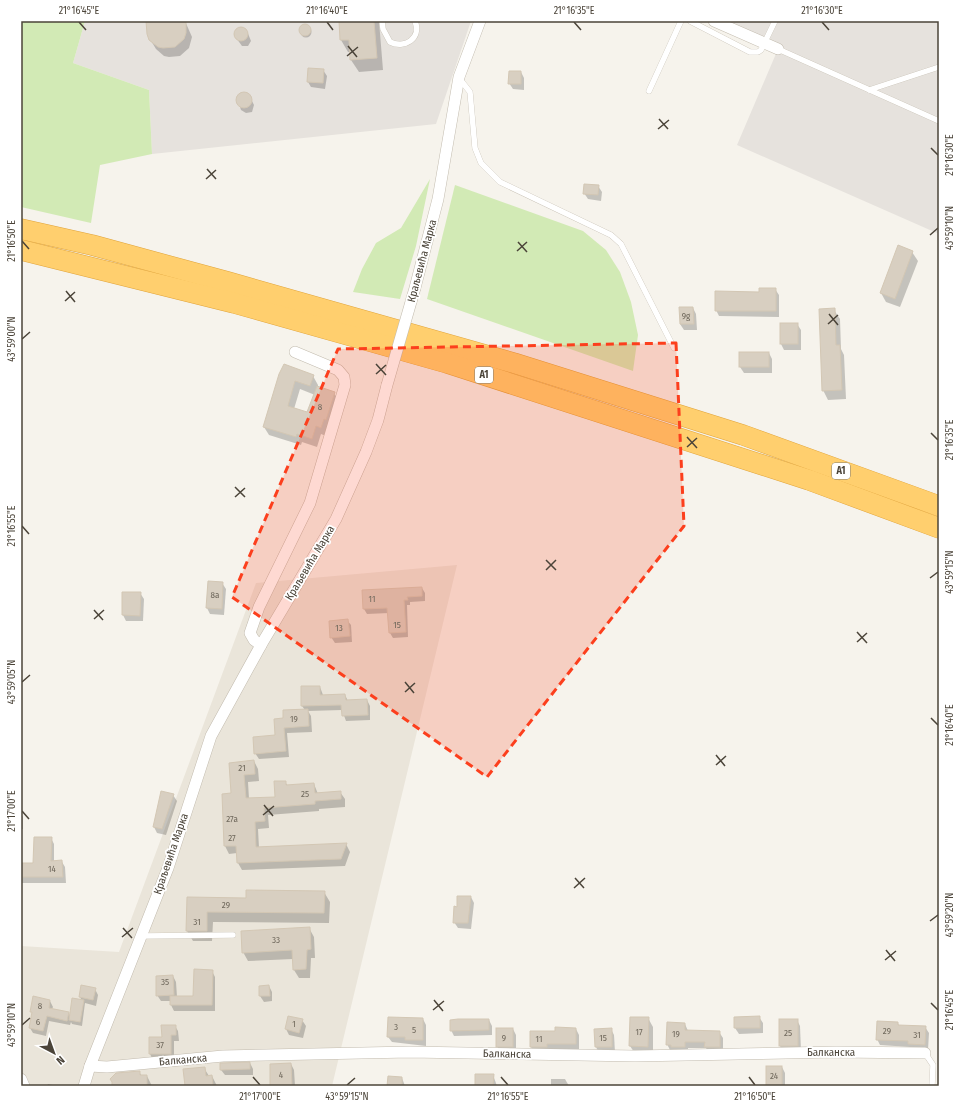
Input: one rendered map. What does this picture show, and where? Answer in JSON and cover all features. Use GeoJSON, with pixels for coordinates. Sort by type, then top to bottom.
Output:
{"type":"FeatureCollection","features":[{"type":"Feature","properties":{"kind":"highway","name":"A1"},"geometry":{"type":"LineString","coordinates":[[21,228],[92,245],[220,280],[514,363],[743,435],[939,506]]}},
{"type":"Feature","properties":{"kind":"highway","name":"A1"},"geometry":{"type":"LineString","coordinates":[[21,250],[234,304],[447,363],[809,480],[939,528]]}},
{"type":"Feature","properties":{"kind":"street","name":"Краљевића Марка"},"geometry":{"type":"LineString","coordinates":[[84,1086],[90,1066],[168,868],[205,748],[219,719],[261,645],[317,554],[341,509],[366,452],[378,420],[438,199],[459,78],[480,21]]}},
{"type":"Feature","properties":{"kind":"street"},"geometry":{"type":"LineString","coordinates":[[714,21],[778,49]]}},
{"type":"Feature","properties":{"kind":"street"},"geometry":{"type":"LineString","coordinates":[[261,645],[254,640],[250,633],[259,608],[310,503],[345,385],[344,377],[338,370],[295,352]]}},
{"type":"Feature","properties":{"kind":"street","name":"Балканска"},"geometry":{"type":"LineString","coordinates":[[90,1066],[107,1067],[223,1056],[410,1052],[635,1056],[836,1052],[925,1053]]}},
{"type":"Feature","properties":{"kind":"street"},"geometry":{"type":"LineString","coordinates":[[21,1079],[24,1086]]}},
{"type":"Feature","properties":{"kind":"lane"},"geometry":{"type":"LineString","coordinates":[[382,21],[383,29],[390,42],[401,45],[408,44],[415,37],[417,32],[415,21]]}},
{"type":"Feature","properties":{"kind":"lane"},"geometry":{"type":"LineString","coordinates":[[649,91],[681,21]]}},
{"type":"Feature","properties":{"kind":"lane"},"geometry":{"type":"LineString","coordinates":[[690,21],[750,52],[758,52],[764,43],[772,22]]}},
{"type":"Feature","properties":{"kind":"lane"},"geometry":{"type":"LineString","coordinates":[[778,49],[939,121]]}},
{"type":"Feature","properties":{"kind":"lane"},"geometry":{"type":"LineString","coordinates":[[869,90],[939,68]]}},
{"type":"Feature","properties":{"kind":"lane"},"geometry":{"type":"LineString","coordinates":[[459,78],[470,92],[475,148],[481,163],[500,182],[611,235],[621,244],[674,348]]}},
{"type":"Feature","properties":{"kind":"lane"},"geometry":{"type":"LineString","coordinates":[[141,936],[233,935]]}},
{"type":"Feature","properties":{"kind":"lane"},"geometry":{"type":"LineString","coordinates":[[925,1053],[933,1065],[932,1086]]}},
{"type":"Feature","properties":{"kind":"highlighted area"},"geometry":{"type":"Polygon","coordinates":[[[676,343],[684,526],[487,777],[232,597],[338,349],[676,343]]]}},
{"type":"Feature","properties":{"kind":"shaded area"},"geometry":{"type":"Polygon","coordinates":[[[85,21],[471,21],[436,124],[152,154],[149,90],[73,63],[85,21]]]}},
{"type":"Feature","properties":{"kind":"shaded area"},"geometry":{"type":"Polygon","coordinates":[[[714,21],[939,21],[939,234],[737,145],[778,49],[714,21]]]}},
{"type":"Feature","properties":{"kind":"shaded area"},"geometry":{"type":"Polygon","coordinates":[[[457,565],[332,1086],[21,1086],[21,946],[119,952],[256,583],[457,565]]]}},
{"type":"Feature","properties":{"kind":"green space"},"geometry":{"type":"Polygon","coordinates":[[[21,21],[85,21],[73,63],[149,90],[152,154],[100,165],[91,223],[21,207],[21,21]]]}},
{"type":"Feature","properties":{"kind":"green space"},"geometry":{"type":"Polygon","coordinates":[[[430,179],[416,246],[400,299],[353,292],[362,269],[376,243],[401,228],[430,179]]]}},
{"type":"Feature","properties":{"kind":"green space"},"geometry":{"type":"Polygon","coordinates":[[[455,185],[583,231],[606,250],[620,272],[631,302],[638,335],[633,371],[427,299],[455,185]]]}},
{"type":"Feature","properties":{"kind":"building"},"geometry":{"type":"Polygon","coordinates":[[[146,21],[186,21],[186,33],[184,39],[175,47],[158,47],[149,40],[146,21]]]}},
{"type":"Feature","properties":{"kind":"building"},"geometry":{"type":"Polygon","coordinates":[[[339,21],[374,21],[377,58],[350,60],[349,40],[340,40],[339,21]]]}},
{"type":"Feature","properties":{"kind":"building"},"geometry":{"type":"Polygon","coordinates":[[[305,24],[309,26],[311,30],[309,34],[305,36],[301,34],[299,30],[301,26],[305,24]]]}},
{"type":"Feature","properties":{"kind":"building"},"geometry":{"type":"Polygon","coordinates":[[[238,27],[244,27],[248,31],[248,37],[244,41],[238,41],[234,37],[234,31],[238,27]]]}},
{"type":"Feature","properties":{"kind":"building"},"geometry":{"type":"Polygon","coordinates":[[[308,68],[324,69],[323,83],[307,82],[308,68]]]}},
{"type":"Feature","properties":{"kind":"building"},"geometry":{"type":"Polygon","coordinates":[[[509,71],[521,71],[521,84],[508,84],[509,71]]]}},
{"type":"Feature","properties":{"kind":"building"},"geometry":{"type":"Polygon","coordinates":[[[244,92],[250,94],[252,100],[250,106],[244,108],[238,106],[236,100],[238,94],[244,92]]]}},
{"type":"Feature","properties":{"kind":"building"},"geometry":{"type":"Polygon","coordinates":[[[584,184],[599,185],[598,195],[583,194],[584,184]]]}},
{"type":"Feature","properties":{"kind":"building"},"geometry":{"type":"Polygon","coordinates":[[[898,245],[913,251],[895,299],[880,293],[898,245]]]}},
{"type":"Feature","properties":{"kind":"building"},"geometry":{"type":"Polygon","coordinates":[[[759,288],[776,288],[776,311],[715,311],[715,291],[759,292],[759,288]]]}},
{"type":"Feature","properties":{"kind":"building"},"geometry":{"type":"Polygon","coordinates":[[[679,307],[693,307],[694,324],[680,324],[679,307]]]}},
{"type":"Feature","properties":{"kind":"building"},"geometry":{"type":"Polygon","coordinates":[[[835,308],[836,345],[840,345],[842,390],[822,391],[819,309],[835,308]]]}},
{"type":"Feature","properties":{"kind":"building"},"geometry":{"type":"Polygon","coordinates":[[[780,323],[798,323],[798,344],[780,344],[780,323]]]}},
{"type":"Feature","properties":{"kind":"building"},"geometry":{"type":"Polygon","coordinates":[[[739,352],[769,352],[769,367],[739,367],[739,352]]]}},
{"type":"Feature","properties":{"kind":"building"},"geometry":{"type":"Polygon","coordinates":[[[284,364],[314,375],[310,386],[295,381],[288,406],[307,412],[317,386],[335,392],[326,420],[324,419],[321,428],[316,426],[312,439],[297,434],[296,437],[263,427],[279,374],[284,364]]]}},
{"type":"Feature","properties":{"kind":"building"},"geometry":{"type":"Polygon","coordinates":[[[208,581],[223,582],[222,609],[206,608],[208,581]]]}},
{"type":"Feature","properties":{"kind":"building"},"geometry":{"type":"Polygon","coordinates":[[[422,587],[422,596],[407,597],[408,600],[404,600],[406,632],[389,633],[387,608],[363,609],[362,590],[422,587]]]}},
{"type":"Feature","properties":{"kind":"building"},"geometry":{"type":"Polygon","coordinates":[[[122,592],[141,592],[140,616],[122,615],[122,592]]]}},
{"type":"Feature","properties":{"kind":"building"},"geometry":{"type":"Polygon","coordinates":[[[348,619],[350,636],[330,638],[329,621],[348,619]]]}},
{"type":"Feature","properties":{"kind":"building"},"geometry":{"type":"Polygon","coordinates":[[[301,686],[320,686],[320,695],[345,694],[346,700],[367,699],[368,715],[342,716],[341,705],[301,706],[301,686]]]}},
{"type":"Feature","properties":{"kind":"building"},"geometry":{"type":"Polygon","coordinates":[[[308,709],[309,726],[284,728],[286,751],[254,754],[253,737],[275,735],[274,719],[283,718],[283,710],[308,709]]]}},
{"type":"Feature","properties":{"kind":"building"},"geometry":{"type":"Polygon","coordinates":[[[254,760],[255,774],[244,775],[246,798],[275,797],[274,781],[286,781],[286,785],[314,783],[315,793],[341,791],[341,799],[315,801],[315,804],[264,808],[265,821],[255,822],[256,847],[347,843],[341,859],[237,863],[236,846],[224,846],[222,794],[231,793],[229,763],[254,760]]]}},
{"type":"Feature","properties":{"kind":"building"},"geometry":{"type":"Polygon","coordinates":[[[161,791],[174,794],[162,829],[153,827],[161,791]]]}},
{"type":"Feature","properties":{"kind":"building"},"geometry":{"type":"Polygon","coordinates":[[[34,837],[52,837],[51,861],[62,860],[63,877],[21,877],[21,863],[33,863],[34,837]]]}},
{"type":"Feature","properties":{"kind":"building"},"geometry":{"type":"Polygon","coordinates":[[[246,890],[325,891],[324,913],[207,912],[207,931],[186,931],[187,897],[246,898],[246,890]]]}},
{"type":"Feature","properties":{"kind":"building"},"geometry":{"type":"Polygon","coordinates":[[[457,896],[471,896],[468,923],[453,923],[454,906],[457,907],[457,896]]]}},
{"type":"Feature","properties":{"kind":"building"},"geometry":{"type":"Polygon","coordinates":[[[310,927],[311,949],[307,950],[306,969],[293,970],[292,950],[242,953],[241,931],[310,927]]]}},
{"type":"Feature","properties":{"kind":"building"},"geometry":{"type":"Polygon","coordinates":[[[194,969],[213,970],[212,1005],[170,1005],[170,996],[193,996],[194,969]]]}},
{"type":"Feature","properties":{"kind":"building"},"geometry":{"type":"Polygon","coordinates":[[[173,975],[174,995],[156,996],[156,976],[173,975]]]}},
{"type":"Feature","properties":{"kind":"building"},"geometry":{"type":"Polygon","coordinates":[[[81,985],[96,988],[93,1000],[79,997],[81,985]]]}},
{"type":"Feature","properties":{"kind":"building"},"geometry":{"type":"Polygon","coordinates":[[[269,985],[270,996],[259,996],[259,986],[269,985]]]}},
{"type":"Feature","properties":{"kind":"building"},"geometry":{"type":"Polygon","coordinates":[[[33,996],[50,1000],[49,1008],[69,1012],[67,1021],[47,1016],[43,1031],[29,1028],[33,996]]]}},
{"type":"Feature","properties":{"kind":"building"},"geometry":{"type":"Polygon","coordinates":[[[72,998],[84,1000],[80,1022],[69,1020],[72,998]]]}},
{"type":"Feature","properties":{"kind":"building"},"geometry":{"type":"Polygon","coordinates":[[[288,1016],[303,1019],[299,1033],[285,1029],[288,1016]]]}},
{"type":"Feature","properties":{"kind":"building"},"geometry":{"type":"Polygon","coordinates":[[[760,1016],[760,1028],[734,1028],[734,1017],[760,1016]]]}},
{"type":"Feature","properties":{"kind":"building"},"geometry":{"type":"Polygon","coordinates":[[[388,1017],[423,1018],[423,1040],[405,1040],[405,1037],[387,1037],[388,1017]]]}},
{"type":"Feature","properties":{"kind":"building"},"geometry":{"type":"Polygon","coordinates":[[[630,1017],[649,1017],[648,1047],[629,1046],[630,1017]]]}},
{"type":"Feature","properties":{"kind":"building"},"geometry":{"type":"Polygon","coordinates":[[[489,1019],[489,1030],[450,1031],[450,1020],[489,1019]]]}},
{"type":"Feature","properties":{"kind":"building"},"geometry":{"type":"Polygon","coordinates":[[[779,1019],[798,1019],[798,1046],[779,1046],[779,1019]]]}},
{"type":"Feature","properties":{"kind":"building"},"geometry":{"type":"Polygon","coordinates":[[[877,1021],[898,1022],[898,1025],[926,1026],[925,1045],[908,1044],[908,1041],[876,1040],[877,1021]]]}},
{"type":"Feature","properties":{"kind":"building"},"geometry":{"type":"Polygon","coordinates":[[[667,1022],[685,1023],[685,1030],[720,1031],[720,1047],[704,1047],[705,1042],[685,1042],[685,1047],[671,1047],[671,1045],[666,1045],[667,1022]]]}},
{"type":"Feature","properties":{"kind":"building"},"geometry":{"type":"Polygon","coordinates":[[[161,1025],[176,1025],[176,1035],[171,1035],[171,1054],[149,1054],[149,1037],[162,1037],[161,1025]]]}},
{"type":"Feature","properties":{"kind":"building"},"geometry":{"type":"Polygon","coordinates":[[[555,1027],[576,1028],[576,1044],[547,1044],[547,1047],[530,1047],[530,1031],[555,1031],[555,1027]]]}},
{"type":"Feature","properties":{"kind":"building"},"geometry":{"type":"Polygon","coordinates":[[[496,1028],[513,1028],[513,1047],[496,1047],[496,1028]]]}},
{"type":"Feature","properties":{"kind":"building"},"geometry":{"type":"Polygon","coordinates":[[[612,1028],[612,1047],[595,1047],[594,1029],[612,1028]]]}},
{"type":"Feature","properties":{"kind":"building"},"geometry":{"type":"Polygon","coordinates":[[[250,1062],[250,1069],[220,1070],[220,1063],[250,1062]]]}},
{"type":"Feature","properties":{"kind":"building"},"geometry":{"type":"Polygon","coordinates":[[[291,1063],[292,1086],[270,1086],[270,1064],[291,1063]]]}},
{"type":"Feature","properties":{"kind":"building"},"geometry":{"type":"Polygon","coordinates":[[[766,1066],[782,1066],[782,1086],[766,1086],[766,1066]]]}},
{"type":"Feature","properties":{"kind":"building"},"geometry":{"type":"Polygon","coordinates":[[[205,1067],[206,1076],[212,1075],[213,1086],[185,1086],[183,1069],[205,1067]]]}},
{"type":"Feature","properties":{"kind":"building"},"geometry":{"type":"Polygon","coordinates":[[[140,1071],[140,1075],[147,1075],[147,1086],[112,1086],[110,1079],[116,1073],[140,1071]]]}},
{"type":"Feature","properties":{"kind":"building"},"geometry":{"type":"Polygon","coordinates":[[[475,1074],[494,1074],[493,1086],[475,1086],[475,1074]]]}},
{"type":"Feature","properties":{"kind":"building"},"geometry":{"type":"Polygon","coordinates":[[[388,1076],[402,1077],[402,1086],[387,1086],[388,1076]]]}}]}
